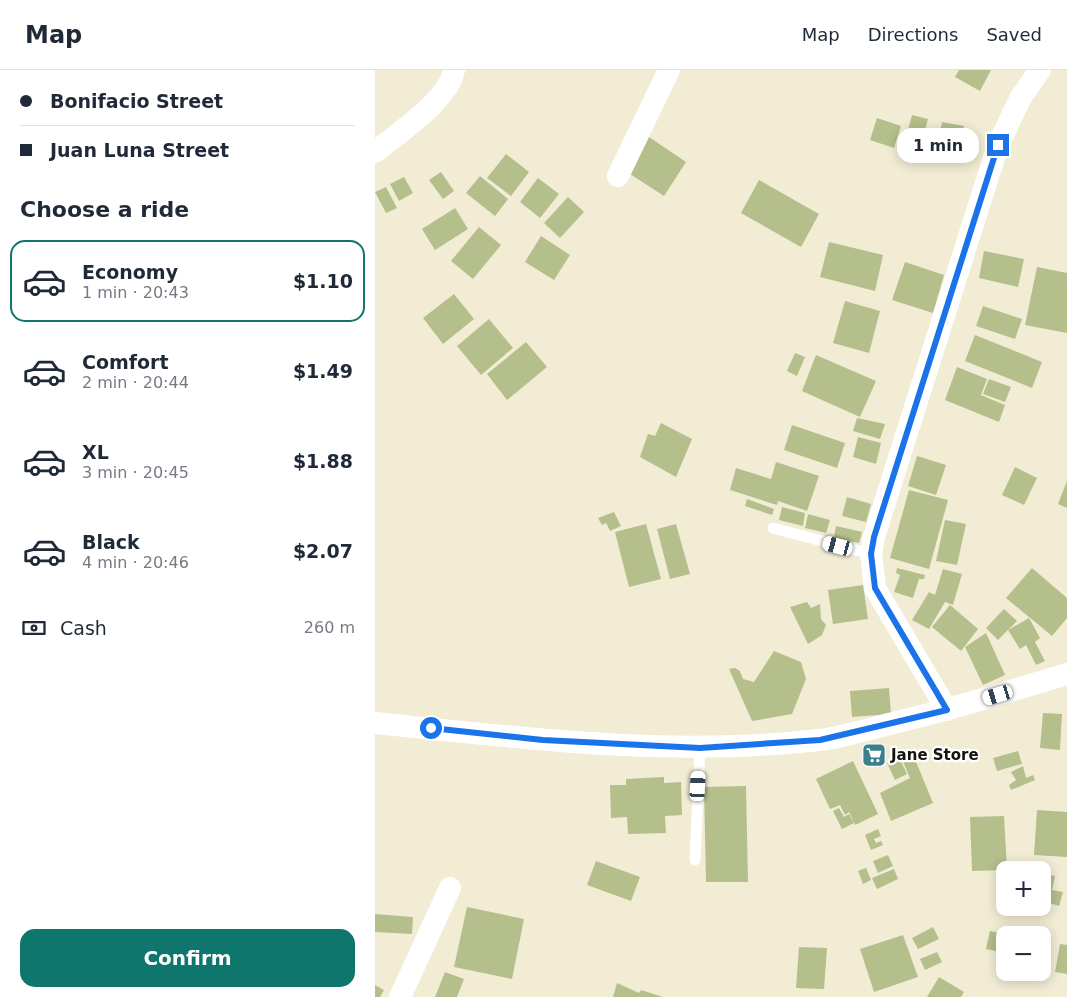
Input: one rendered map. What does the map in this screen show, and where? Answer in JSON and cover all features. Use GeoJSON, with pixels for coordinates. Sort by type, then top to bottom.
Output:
{"type":"FeatureCollection","features":[{"type":"Feature","properties":{"kind":"street"},"geometry":{"type":"LineString","coordinates":[[375,152],[425,112],[444,90],[454,70]]}},
{"type":"Feature","properties":{"kind":"street"},"geometry":{"type":"LineString","coordinates":[[618,176],[669,70]]}},
{"type":"Feature","properties":{"kind":"street"},"geometry":{"type":"LineString","coordinates":[[947,710],[875,588],[871,554],[874,537],[998,145],[1021,98],[1040,70]]}},
{"type":"Feature","properties":{"kind":"street"},"geometry":{"type":"LineString","coordinates":[[375,723],[543,740],[700,748],[820,740],[947,710],[1067,674]]}},
{"type":"Feature","properties":{"kind":"street"},"geometry":{"type":"LineString","coordinates":[[400,997],[450,888]]}},
{"type":"Feature","properties":{"kind":"lane"},"geometry":{"type":"LineString","coordinates":[[773,528],[871,554]]}},
{"type":"Feature","properties":{"kind":"lane"},"geometry":{"type":"LineString","coordinates":[[695,860],[700,748]]}},
{"type":"Feature","properties":{"kind":"building"},"geometry":{"type":"Polygon","coordinates":[[[959,70],[991,70],[980,91],[955,77],[959,70]]]}},
{"type":"Feature","properties":{"kind":"building"},"geometry":{"type":"Polygon","coordinates":[[[912,115],[928,119],[917,160],[901,155],[912,115]]]}},
{"type":"Feature","properties":{"kind":"building"},"geometry":{"type":"Polygon","coordinates":[[[877,118],[901,126],[894,148],[870,140],[877,118]]]}},
{"type":"Feature","properties":{"kind":"building"},"geometry":{"type":"Polygon","coordinates":[[[942,122],[964,126],[960,147],[938,144],[942,122]]]}},
{"type":"Feature","properties":{"kind":"building"},"geometry":{"type":"Polygon","coordinates":[[[646,135],[686,162],[664,196],[624,170],[646,135]]]}},
{"type":"Feature","properties":{"kind":"building"},"geometry":{"type":"Polygon","coordinates":[[[506,154],[529,172],[511,196],[487,178],[506,154]]]}},
{"type":"Feature","properties":{"kind":"building"},"geometry":{"type":"Polygon","coordinates":[[[441,172],[454,191],[443,199],[429,180],[441,172]]]}},
{"type":"Feature","properties":{"kind":"building"},"geometry":{"type":"Polygon","coordinates":[[[480,176],[508,199],[495,216],[466,193],[480,176]]]}},
{"type":"Feature","properties":{"kind":"building"},"geometry":{"type":"Polygon","coordinates":[[[404,177],[413,193],[399,201],[390,184],[404,177]]]}},
{"type":"Feature","properties":{"kind":"building"},"geometry":{"type":"Polygon","coordinates":[[[538,178],[559,194],[540,218],[520,202],[538,178]]]}},
{"type":"Feature","properties":{"kind":"building"},"geometry":{"type":"Polygon","coordinates":[[[759,180],[819,214],[801,247],[741,213],[759,180]]]}},
{"type":"Feature","properties":{"kind":"building"},"geometry":{"type":"Polygon","coordinates":[[[386,187],[397,208],[386,213],[375,192],[386,187]]]}},
{"type":"Feature","properties":{"kind":"building"},"geometry":{"type":"Polygon","coordinates":[[[568,197],[584,212],[560,238],[544,223],[568,197]]]}},
{"type":"Feature","properties":{"kind":"building"},"geometry":{"type":"Polygon","coordinates":[[[455,208],[468,229],[435,250],[422,229],[455,208]]]}},
{"type":"Feature","properties":{"kind":"building"},"geometry":{"type":"Polygon","coordinates":[[[479,227],[501,245],[473,279],[451,261],[479,227]]]}},
{"type":"Feature","properties":{"kind":"building"},"geometry":{"type":"Polygon","coordinates":[[[541,236],[570,255],[554,280],[525,262],[541,236]]]}},
{"type":"Feature","properties":{"kind":"building"},"geometry":{"type":"Polygon","coordinates":[[[829,242],[883,255],[875,291],[820,277],[829,242]]]}},
{"type":"Feature","properties":{"kind":"building"},"geometry":{"type":"Polygon","coordinates":[[[984,251],[1024,259],[1018,287],[979,278],[984,251]]]}},
{"type":"Feature","properties":{"kind":"building"},"geometry":{"type":"Polygon","coordinates":[[[905,262],[944,275],[933,313],[892,300],[905,262]]]}},
{"type":"Feature","properties":{"kind":"building"},"geometry":{"type":"Polygon","coordinates":[[[1037,267],[1067,273],[1067,333],[1025,325],[1037,267]]]}},
{"type":"Feature","properties":{"kind":"building"},"geometry":{"type":"Polygon","coordinates":[[[454,294],[474,319],[443,344],[423,318],[454,294]]]}},
{"type":"Feature","properties":{"kind":"building"},"geometry":{"type":"Polygon","coordinates":[[[845,301],[880,311],[869,353],[833,343],[845,301]]]}},
{"type":"Feature","properties":{"kind":"building"},"geometry":{"type":"Polygon","coordinates":[[[983,306],[1022,319],[1015,339],[976,326],[983,306]]]}},
{"type":"Feature","properties":{"kind":"building"},"geometry":{"type":"Polygon","coordinates":[[[489,319],[513,348],[481,375],[457,346],[489,319]]]}},
{"type":"Feature","properties":{"kind":"building"},"geometry":{"type":"Polygon","coordinates":[[[975,335],[1042,362],[1032,388],[965,361],[975,335]]]}},
{"type":"Feature","properties":{"kind":"building"},"geometry":{"type":"Polygon","coordinates":[[[526,342],[547,367],[507,400],[487,374],[526,342]]]}},
{"type":"Feature","properties":{"kind":"building"},"geometry":{"type":"Polygon","coordinates":[[[795,353],[805,357],[797,376],[787,371],[795,353]]]}},
{"type":"Feature","properties":{"kind":"building"},"geometry":{"type":"Polygon","coordinates":[[[816,355],[876,381],[860,417],[802,391],[816,355]]]}},
{"type":"Feature","properties":{"kind":"building"},"geometry":{"type":"Polygon","coordinates":[[[957,367],[987,379],[981,395],[1005,405],[999,422],[945,400],[957,367]]]}},
{"type":"Feature","properties":{"kind":"building"},"geometry":{"type":"Polygon","coordinates":[[[989,379],[1011,387],[1005,402],[983,394],[989,379]]]}},
{"type":"Feature","properties":{"kind":"building"},"geometry":{"type":"Polygon","coordinates":[[[857,418],[885,424],[880,439],[853,431],[857,418]]]}},
{"type":"Feature","properties":{"kind":"building"},"geometry":{"type":"Polygon","coordinates":[[[661,423],[692,439],[676,477],[640,457],[648,434],[655,436],[661,423]]]}},
{"type":"Feature","properties":{"kind":"building"},"geometry":{"type":"Polygon","coordinates":[[[792,425],[845,443],[837,468],[784,450],[792,425]]]}},
{"type":"Feature","properties":{"kind":"building"},"geometry":{"type":"Polygon","coordinates":[[[858,437],[881,443],[876,464],[853,457],[858,437]]]}},
{"type":"Feature","properties":{"kind":"building"},"geometry":{"type":"Polygon","coordinates":[[[917,456],[946,465],[936,495],[908,486],[917,456]]]}},
{"type":"Feature","properties":{"kind":"building"},"geometry":{"type":"Polygon","coordinates":[[[776,462],[819,476],[807,511],[778,501],[777,505],[730,490],[736,468],[771,479],[776,462]]]}},
{"type":"Feature","properties":{"kind":"building"},"geometry":{"type":"Polygon","coordinates":[[[1015,467],[1037,478],[1024,505],[1002,495],[1015,467]]]}},
{"type":"Feature","properties":{"kind":"building"},"geometry":{"type":"Polygon","coordinates":[[[1067,481],[1067,508],[1058,504],[1067,481]]]}},
{"type":"Feature","properties":{"kind":"building"},"geometry":{"type":"Polygon","coordinates":[[[909,490],[948,500],[929,569],[890,558],[909,490]]]}},
{"type":"Feature","properties":{"kind":"building"},"geometry":{"type":"Polygon","coordinates":[[[847,497],[871,504],[866,522],[842,516],[847,497]]]}},
{"type":"Feature","properties":{"kind":"building"},"geometry":{"type":"Polygon","coordinates":[[[747,499],[774,509],[772,515],[745,506],[747,499]]]}},
{"type":"Feature","properties":{"kind":"building"},"geometry":{"type":"Polygon","coordinates":[[[782,507],[805,513],[803,526],[779,520],[782,507]]]}},
{"type":"Feature","properties":{"kind":"building"},"geometry":{"type":"Polygon","coordinates":[[[614,512],[621,526],[610,531],[606,523],[602,525],[598,518],[614,512]]]}},
{"type":"Feature","properties":{"kind":"building"},"geometry":{"type":"Polygon","coordinates":[[[808,514],[830,520],[826,533],[805,528],[808,514]]]}},
{"type":"Feature","properties":{"kind":"building"},"geometry":{"type":"Polygon","coordinates":[[[945,520],[966,524],[957,565],[936,561],[945,520]]]}},
{"type":"Feature","properties":{"kind":"building"},"geometry":{"type":"Polygon","coordinates":[[[646,524],[661,579],[629,587],[615,532],[646,524]]]}},
{"type":"Feature","properties":{"kind":"building"},"geometry":{"type":"Polygon","coordinates":[[[676,524],[690,574],[670,579],[657,529],[676,524]]]}},
{"type":"Feature","properties":{"kind":"building"},"geometry":{"type":"Polygon","coordinates":[[[836,526],[862,532],[859,543],[834,537],[836,526]]]}},
{"type":"Feature","properties":{"kind":"building"},"geometry":{"type":"Polygon","coordinates":[[[897,568],[925,575],[924,579],[919,579],[913,598],[894,592],[900,575],[896,573],[897,568]]]}},
{"type":"Feature","properties":{"kind":"building"},"geometry":{"type":"Polygon","coordinates":[[[1032,568],[1067,598],[1067,618],[1052,636],[1006,598],[1032,568]]]}},
{"type":"Feature","properties":{"kind":"building"},"geometry":{"type":"Polygon","coordinates":[[[943,569],[962,574],[953,605],[945,602],[929,629],[912,620],[929,592],[935,595],[943,569]]]}},
{"type":"Feature","properties":{"kind":"building"},"geometry":{"type":"Polygon","coordinates":[[[863,585],[868,619],[833,624],[828,590],[863,585]]]}},
{"type":"Feature","properties":{"kind":"building"},"geometry":{"type":"Polygon","coordinates":[[[807,602],[811,608],[820,604],[821,619],[826,625],[822,635],[808,644],[790,607],[807,602]]]}},
{"type":"Feature","properties":{"kind":"building"},"geometry":{"type":"Polygon","coordinates":[[[950,605],[978,629],[961,651],[932,627],[950,605]]]}},
{"type":"Feature","properties":{"kind":"building"},"geometry":{"type":"Polygon","coordinates":[[[1004,609],[1017,621],[998,640],[986,628],[1004,609]]]}},
{"type":"Feature","properties":{"kind":"building"},"geometry":{"type":"Polygon","coordinates":[[[1029,618],[1040,638],[1035,642],[1045,661],[1036,665],[1026,645],[1020,649],[1008,630],[1029,618]]]}},
{"type":"Feature","properties":{"kind":"building"},"geometry":{"type":"Polygon","coordinates":[[[986,633],[1005,675],[983,685],[965,647],[986,633]]]}},
{"type":"Feature","properties":{"kind":"building"},"geometry":{"type":"Polygon","coordinates":[[[774,651],[801,662],[806,679],[792,714],[752,721],[729,669],[735,668],[740,671],[743,679],[754,682],[774,651]]]}},
{"type":"Feature","properties":{"kind":"building"},"geometry":{"type":"Polygon","coordinates":[[[889,688],[891,714],[852,717],[850,691],[889,688]]]}},
{"type":"Feature","properties":{"kind":"building"},"geometry":{"type":"Polygon","coordinates":[[[1043,713],[1062,714],[1060,750],[1040,748],[1043,713]]]}},
{"type":"Feature","properties":{"kind":"building"},"geometry":{"type":"Polygon","coordinates":[[[1018,751],[1022,764],[997,771],[993,758],[1018,751]]]}},
{"type":"Feature","properties":{"kind":"building"},"geometry":{"type":"Polygon","coordinates":[[[912,752],[933,803],[891,821],[880,793],[910,778],[901,757],[912,752]]]}},
{"type":"Feature","properties":{"kind":"building"},"geometry":{"type":"Polygon","coordinates":[[[899,757],[907,774],[895,780],[887,763],[899,757]]]}},
{"type":"Feature","properties":{"kind":"building"},"geometry":{"type":"Polygon","coordinates":[[[853,761],[878,814],[855,825],[849,812],[845,815],[840,805],[830,809],[816,779],[853,761]]]}},
{"type":"Feature","properties":{"kind":"building"},"geometry":{"type":"Polygon","coordinates":[[[1023,766],[1026,778],[1033,775],[1035,780],[1011,790],[1009,785],[1016,780],[1011,772],[1023,766]]]}},
{"type":"Feature","properties":{"kind":"building"},"geometry":{"type":"Polygon","coordinates":[[[664,777],[664,783],[681,782],[682,815],[665,816],[666,833],[628,834],[627,817],[611,818],[610,785],[626,785],[626,779],[664,777]]]}},
{"type":"Feature","properties":{"kind":"building"},"geometry":{"type":"Polygon","coordinates":[[[746,786],[748,882],[706,882],[704,787],[746,786]]]}},
{"type":"Feature","properties":{"kind":"building"},"geometry":{"type":"Polygon","coordinates":[[[839,808],[844,817],[849,814],[854,823],[842,829],[833,811],[839,808]]]}},
{"type":"Feature","properties":{"kind":"building"},"geometry":{"type":"Polygon","coordinates":[[[1037,810],[1067,812],[1067,857],[1034,855],[1037,810]]]}},
{"type":"Feature","properties":{"kind":"building"},"geometry":{"type":"Polygon","coordinates":[[[1004,816],[1006,861],[996,861],[996,870],[972,871],[970,817],[1004,816]]]}},
{"type":"Feature","properties":{"kind":"building"},"geometry":{"type":"Polygon","coordinates":[[[878,829],[881,836],[874,839],[876,843],[881,841],[883,845],[871,850],[865,835],[878,829]]]}},
{"type":"Feature","properties":{"kind":"building"},"geometry":{"type":"Polygon","coordinates":[[[888,855],[893,866],[878,873],[873,861],[888,855]]]}},
{"type":"Feature","properties":{"kind":"building"},"geometry":{"type":"Polygon","coordinates":[[[596,861],[640,877],[631,901],[587,885],[596,861]]]}},
{"type":"Feature","properties":{"kind":"building"},"geometry":{"type":"Polygon","coordinates":[[[866,868],[871,880],[863,884],[858,871],[866,868]]]}},
{"type":"Feature","properties":{"kind":"building"},"geometry":{"type":"Polygon","coordinates":[[[894,869],[898,879],[877,889],[872,878],[894,869]]]}},
{"type":"Feature","properties":{"kind":"building"},"geometry":{"type":"Polygon","coordinates":[[[1051,875],[1055,876],[1052,890],[1063,892],[1059,906],[1051,904],[1051,875]]]}},
{"type":"Feature","properties":{"kind":"building"},"geometry":{"type":"Polygon","coordinates":[[[467,907],[524,919],[512,979],[454,967],[467,907]]]}},
{"type":"Feature","properties":{"kind":"building"},"geometry":{"type":"Polygon","coordinates":[[[375,914],[413,917],[412,934],[375,932],[375,914]]]}},
{"type":"Feature","properties":{"kind":"building"},"geometry":{"type":"Polygon","coordinates":[[[933,927],[939,939],[918,949],[912,938],[933,927]]]}},
{"type":"Feature","properties":{"kind":"building"},"geometry":{"type":"Polygon","coordinates":[[[990,931],[996,932],[996,951],[986,949],[990,931]]]}},
{"type":"Feature","properties":{"kind":"building"},"geometry":{"type":"Polygon","coordinates":[[[903,935],[918,977],[874,992],[860,949],[903,935]]]}},
{"type":"Feature","properties":{"kind":"building"},"geometry":{"type":"Polygon","coordinates":[[[1060,944],[1067,945],[1067,974],[1055,972],[1060,944]]]}},
{"type":"Feature","properties":{"kind":"building"},"geometry":{"type":"Polygon","coordinates":[[[799,947],[827,948],[824,989],[796,988],[799,947]]]}},
{"type":"Feature","properties":{"kind":"building"},"geometry":{"type":"Polygon","coordinates":[[[937,952],[942,962],[925,970],[920,959],[937,952]]]}},
{"type":"Feature","properties":{"kind":"building"},"geometry":{"type":"Polygon","coordinates":[[[445,972],[464,979],[457,997],[435,997],[445,972]]]}},
{"type":"Feature","properties":{"kind":"building"},"geometry":{"type":"Polygon","coordinates":[[[939,977],[964,992],[961,997],[927,997],[939,977]]]}},
{"type":"Feature","properties":{"kind":"building"},"geometry":{"type":"Polygon","coordinates":[[[617,983],[639,993],[641,990],[663,997],[613,997],[617,983]]]}},
{"type":"Feature","properties":{"kind":"building"},"geometry":{"type":"Polygon","coordinates":[[[375,985],[384,990],[380,997],[375,997],[375,985]]]}},
{"type":"Feature","properties":{"kind":"place","name":"Jane Store"},"geometry":{"type":"Point","coordinates":[874,755]}},
{"type":"Feature","properties":{"kind":"route"},"geometry":{"type":"LineString","coordinates":[[431,728],[543,740],[700,748],[820,740],[947,710],[875,588],[871,554],[874,537],[998,145]]}}]}
